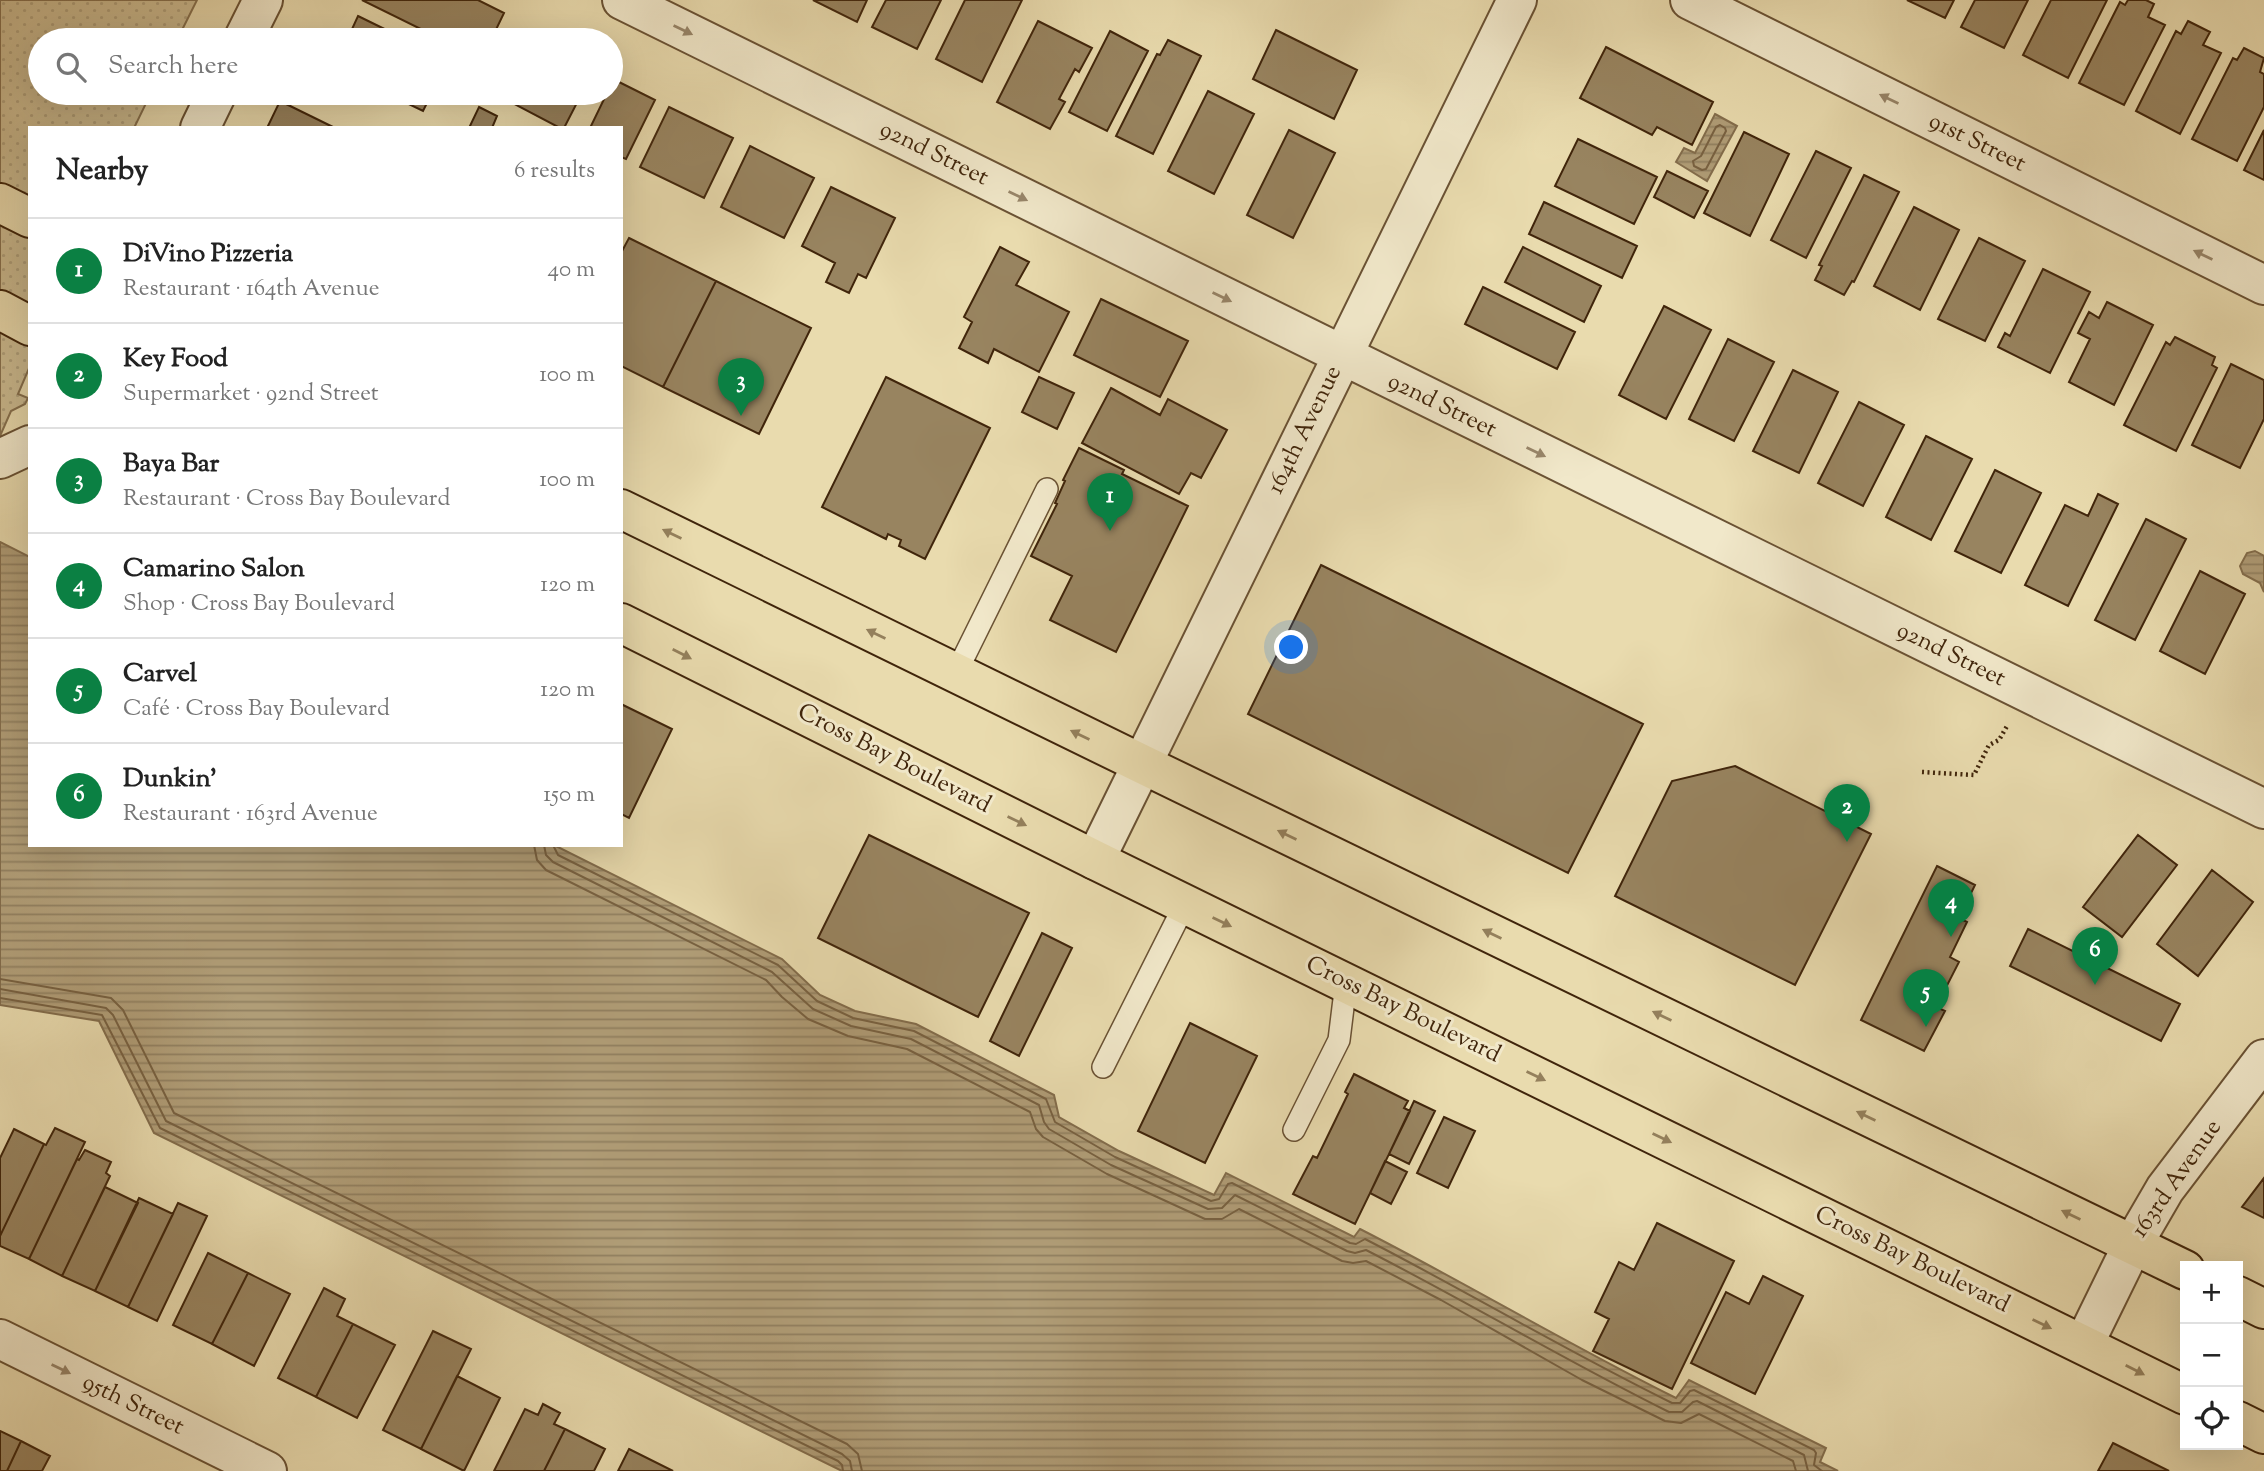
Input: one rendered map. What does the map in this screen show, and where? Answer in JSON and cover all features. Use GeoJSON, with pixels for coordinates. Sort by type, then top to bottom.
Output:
{"type":"FeatureCollection","features":[{"type":"Feature","properties":{"kind":"main road"},"geometry":{"type":"LineString","coordinates":[[0,203],[28,217]]}},
{"type":"Feature","properties":{"kind":"main road"},"geometry":{"type":"LineString","coordinates":[[0,310],[28,325]]}},
{"type":"Feature","properties":{"kind":"main road"},"geometry":{"type":"LineString","coordinates":[[623,510],[1142,765],[2180,1268]]}},
{"type":"Feature","properties":{"kind":"main road","name":"Cross Bay Boulevard"},"geometry":{"type":"LineString","coordinates":[[623,624],[1095,860],[2180,1392]]}},
{"type":"Feature","properties":{"kind":"main road"},"geometry":{"type":"LineString","coordinates":[[2243,1298],[2264,1309]]}},
{"type":"Feature","properties":{"kind":"main road"},"geometry":{"type":"LineString","coordinates":[[2243,1424],[2264,1434]]}},
{"type":"Feature","properties":{"kind":"street"},"geometry":{"type":"LineString","coordinates":[[249,28],[263,0]]}},
{"type":"Feature","properties":{"kind":"street","name":"92nd Street"},"geometry":{"type":"LineString","coordinates":[[622,0],[2264,809]]}},
{"type":"Feature","properties":{"kind":"street","name":"164th Avenue"},"geometry":{"type":"LineString","coordinates":[[1095,860],[1517,0]]}},
{"type":"Feature","properties":{"kind":"street","name":"91st Street"},"geometry":{"type":"LineString","coordinates":[[1690,0],[2264,285]]}},
{"type":"Feature","properties":{"kind":"street"},"geometry":{"type":"LineString","coordinates":[[201,126],[211,105]]}},
{"type":"Feature","properties":{"kind":"street"},"geometry":{"type":"LineString","coordinates":[[0,459],[28,446]]}},
{"type":"Feature","properties":{"kind":"street","name":"163rd Avenue"},"geometry":{"type":"LineString","coordinates":[[2084,1344],[2133,1244],[2165,1189],[2264,1059]]}},
{"type":"Feature","properties":{"kind":"street","name":"95th Street"},"geometry":{"type":"LineString","coordinates":[[0,1339],[267,1471]]}},
{"type":"Feature","properties":{"kind":"lane"},"geometry":{"type":"LineString","coordinates":[[956,674],[1047,489]]}},
{"type":"Feature","properties":{"kind":"lane"},"geometry":{"type":"LineString","coordinates":[[1103,1067],[1185,904]]}},
{"type":"Feature","properties":{"kind":"lane"},"geometry":{"type":"LineString","coordinates":[[1294,1130],[1339,1040],[1346,983]]}},
{"type":"Feature","properties":{"kind":"path"},"geometry":{"type":"LineString","coordinates":[[1922,772],[1974,775],[1989,745],[1999,740],[2007,726]]}},
{"type":"Feature","properties":{"kind":"shaded area"},"geometry":{"type":"Polygon","coordinates":[[[0,0],[197,0],[183,28],[28,28],[28,105],[145,105],[135,126],[28,126],[28,371],[18,394],[28,398],[25,404],[11,411],[0,436],[0,0]]]}},
{"type":"Feature","properties":{"kind":"water"},"geometry":{"type":"Polygon","coordinates":[[[1715,114],[1737,126],[1707,181],[1676,162],[1684,148],[1695,153],[1715,114]]]}},
{"type":"Feature","properties":{"kind":"water"},"geometry":{"type":"Polygon","coordinates":[[[0,542],[28,556],[28,847],[558,847],[782,959],[820,995],[855,1011],[916,1024],[1054,1095],[1059,1117],[1119,1151],[1214,1195],[1226,1173],[1354,1237],[1360,1229],[1676,1398],[1689,1380],[1826,1448],[1820,1462],[1838,1471],[842,1471],[154,1133],[99,1021],[0,1005],[0,542]]]}},
{"type":"Feature","properties":{"kind":"water"},"geometry":{"type":"Polygon","coordinates":[[[2255,551],[2264,556],[2264,592],[2260,583],[2243,574],[2240,566],[2247,553],[2255,551]]]}},
{"type":"Feature","properties":{"kind":"building"},"geometry":{"type":"Polygon","coordinates":[[[362,0],[478,0],[504,13],[497,28],[419,28],[362,0]]]}},
{"type":"Feature","properties":{"kind":"building"},"geometry":{"type":"Polygon","coordinates":[[[813,0],[867,0],[857,22],[813,0]]]}},
{"type":"Feature","properties":{"kind":"building"},"geometry":{"type":"Polygon","coordinates":[[[886,0],[941,0],[917,49],[872,27],[886,0]]]}},
{"type":"Feature","properties":{"kind":"building"},"geometry":{"type":"Polygon","coordinates":[[[965,0],[1022,0],[982,82],[936,59],[965,0]]]}},
{"type":"Feature","properties":{"kind":"building"},"geometry":{"type":"Polygon","coordinates":[[[1907,0],[1954,0],[1945,18],[1907,0]]]}},
{"type":"Feature","properties":{"kind":"building"},"geometry":{"type":"Polygon","coordinates":[[[1975,0],[2028,0],[2004,48],[1961,27],[1975,0]]]}},
{"type":"Feature","properties":{"kind":"building"},"geometry":{"type":"Polygon","coordinates":[[[2051,0],[2107,0],[2068,78],[2023,55],[2051,0]]]}},
{"type":"Feature","properties":{"kind":"building"},"geometry":{"type":"Polygon","coordinates":[[[2128,0],[2146,0],[2154,4],[2148,17],[2165,25],[2124,105],[2079,83],[2120,2],[2125,5],[2128,0]]]}},
{"type":"Feature","properties":{"kind":"building"},"geometry":{"type":"Polygon","coordinates":[[[358,16],[382,28],[352,28],[358,16]]]}},
{"type":"Feature","properties":{"kind":"building"},"geometry":{"type":"Polygon","coordinates":[[[1038,21],[1092,48],[1079,72],[1075,69],[1059,99],[1065,102],[1050,129],[997,102],[1038,21]]]}},
{"type":"Feature","properties":{"kind":"building"},"geometry":{"type":"Polygon","coordinates":[[[2188,21],[2210,32],[2203,45],[2221,53],[2180,134],[2136,111],[2176,31],[2181,34],[2188,21]]]}},
{"type":"Feature","properties":{"kind":"building"},"geometry":{"type":"Polygon","coordinates":[[[1276,30],[1357,70],[1334,119],[1253,79],[1276,30]]]}},
{"type":"Feature","properties":{"kind":"building"},"geometry":{"type":"Polygon","coordinates":[[[1110,31],[1148,51],[1107,131],[1069,112],[1110,31]]]}},
{"type":"Feature","properties":{"kind":"building"},"geometry":{"type":"Polygon","coordinates":[[[1168,40],[1201,56],[1153,154],[1116,136],[1157,54],[1160,55],[1168,40]]]}},
{"type":"Feature","properties":{"kind":"building"},"geometry":{"type":"Polygon","coordinates":[[[1606,47],[1713,102],[1692,145],[1657,127],[1652,135],[1580,98],[1606,47]]]}},
{"type":"Feature","properties":{"kind":"building"},"geometry":{"type":"Polygon","coordinates":[[[2244,48],[2264,58],[2260,72],[2264,74],[2264,107],[2237,161],[2192,139],[2233,58],[2237,60],[2244,48]]]}},
{"type":"Feature","properties":{"kind":"building"},"geometry":{"type":"Polygon","coordinates":[[[623,84],[655,100],[626,159],[623,158],[623,126],[591,126],[601,105],[623,105],[623,84]]]}},
{"type":"Feature","properties":{"kind":"building"},"geometry":{"type":"Polygon","coordinates":[[[1208,91],[1254,114],[1214,194],[1168,171],[1208,91]]]}},
{"type":"Feature","properties":{"kind":"building"},"geometry":{"type":"Polygon","coordinates":[[[278,105],[288,105],[331,126],[268,126],[278,105]]]}},
{"type":"Feature","properties":{"kind":"building"},"geometry":{"type":"Polygon","coordinates":[[[411,105],[426,105],[423,111],[411,105]]]}},
{"type":"Feature","properties":{"kind":"building"},"geometry":{"type":"Polygon","coordinates":[[[516,105],[576,105],[565,126],[556,126],[516,105]]]}},
{"type":"Feature","properties":{"kind":"building"},"geometry":{"type":"Polygon","coordinates":[[[479,107],[497,116],[493,126],[470,126],[479,107]]]}},
{"type":"Feature","properties":{"kind":"building"},"geometry":{"type":"Polygon","coordinates":[[[669,107],[733,138],[704,198],[640,167],[669,107]]]}},
{"type":"Feature","properties":{"kind":"building"},"geometry":{"type":"Polygon","coordinates":[[[1289,130],[1335,153],[1293,238],[1247,215],[1289,130]]]}},
{"type":"Feature","properties":{"kind":"building"},"geometry":{"type":"Polygon","coordinates":[[[2264,130],[2264,180],[2244,170],[2264,130]]]}},
{"type":"Feature","properties":{"kind":"building"},"geometry":{"type":"Polygon","coordinates":[[[1744,132],[1789,154],[1750,236],[1704,213],[1744,132]]]}},
{"type":"Feature","properties":{"kind":"building"},"geometry":{"type":"Polygon","coordinates":[[[1578,139],[1657,177],[1634,224],[1555,186],[1578,139]]]}},
{"type":"Feature","properties":{"kind":"building"},"geometry":{"type":"Polygon","coordinates":[[[750,146],[814,178],[784,238],[721,207],[750,146]]]}},
{"type":"Feature","properties":{"kind":"building"},"geometry":{"type":"Polygon","coordinates":[[[1816,151],[1851,168],[1806,258],[1771,240],[1816,151]]]}},
{"type":"Feature","properties":{"kind":"building"},"geometry":{"type":"Polygon","coordinates":[[[1667,171],[1708,191],[1694,218],[1654,197],[1667,171]]]}},
{"type":"Feature","properties":{"kind":"building"},"geometry":{"type":"Polygon","coordinates":[[[1864,175],[1899,192],[1854,282],[1852,281],[1844,295],[1815,280],[1822,266],[1819,265],[1864,175]]]}},
{"type":"Feature","properties":{"kind":"building"},"geometry":{"type":"Polygon","coordinates":[[[831,187],[895,218],[866,278],[858,274],[849,293],[826,282],[835,263],[802,246],[831,187]]]}},
{"type":"Feature","properties":{"kind":"building"},"geometry":{"type":"Polygon","coordinates":[[[1544,202],[1637,246],[1622,278],[1529,234],[1544,202]]]}},
{"type":"Feature","properties":{"kind":"building"},"geometry":{"type":"Polygon","coordinates":[[[1914,207],[1959,230],[1920,310],[1874,286],[1914,207]]]}},
{"type":"Feature","properties":{"kind":"building"},"geometry":{"type":"Polygon","coordinates":[[[629,238],[716,281],[663,387],[623,367],[623,249],[629,238]]]}},
{"type":"Feature","properties":{"kind":"building"},"geometry":{"type":"Polygon","coordinates":[[[1979,238],[2025,261],[1985,341],[1938,319],[1979,238]]]}},
{"type":"Feature","properties":{"kind":"building"},"geometry":{"type":"Polygon","coordinates":[[[1000,247],[1029,262],[1016,285],[1069,312],[1039,372],[994,349],[988,363],[959,348],[972,322],[964,317],[1000,247]]]}},
{"type":"Feature","properties":{"kind":"building"},"geometry":{"type":"Polygon","coordinates":[[[1523,247],[1601,286],[1584,322],[1505,282],[1523,247]]]}},
{"type":"Feature","properties":{"kind":"building"},"geometry":{"type":"Polygon","coordinates":[[[2043,269],[2090,292],[2050,373],[1998,347],[2005,333],[2010,336],[2043,269]]]}},
{"type":"Feature","properties":{"kind":"building"},"geometry":{"type":"Polygon","coordinates":[[[716,281],[811,328],[759,434],[663,387],[716,281]]]}},
{"type":"Feature","properties":{"kind":"building"},"geometry":{"type":"Polygon","coordinates":[[[1483,287],[1575,332],[1557,369],[1465,324],[1483,287]]]}},
{"type":"Feature","properties":{"kind":"building"},"geometry":{"type":"Polygon","coordinates":[[[1101,299],[1188,341],[1160,397],[1074,355],[1101,299]]]}},
{"type":"Feature","properties":{"kind":"building"},"geometry":{"type":"Polygon","coordinates":[[[2107,302],[2153,325],[2114,405],[2069,382],[2090,339],[2078,333],[2089,312],[2099,318],[2107,302]]]}},
{"type":"Feature","properties":{"kind":"building"},"geometry":{"type":"Polygon","coordinates":[[[1664,306],[1711,330],[1666,419],[1619,395],[1664,306]]]}},
{"type":"Feature","properties":{"kind":"building"},"geometry":{"type":"Polygon","coordinates":[[[2175,337],[2215,357],[2212,365],[2217,368],[2176,451],[2124,425],[2166,342],[2170,345],[2175,337]]]}},
{"type":"Feature","properties":{"kind":"building"},"geometry":{"type":"Polygon","coordinates":[[[1728,339],[1774,362],[1734,441],[1689,419],[1728,339]]]}},
{"type":"Feature","properties":{"kind":"building"},"geometry":{"type":"Polygon","coordinates":[[[2231,364],[2264,380],[2264,419],[2240,468],[2192,445],[2231,364]]]}},
{"type":"Feature","properties":{"kind":"building"},"geometry":{"type":"Polygon","coordinates":[[[1793,370],[1838,392],[1799,473],[1753,451],[1793,370]]]}},
{"type":"Feature","properties":{"kind":"building"},"geometry":{"type":"Polygon","coordinates":[[[886,377],[990,428],[925,559],[899,546],[901,540],[888,534],[886,539],[822,507],[886,377]]]}},
{"type":"Feature","properties":{"kind":"building"},"geometry":{"type":"Polygon","coordinates":[[[1039,377],[1074,393],[1057,429],[1022,412],[1039,377]]]}},
{"type":"Feature","properties":{"kind":"building"},"geometry":{"type":"Polygon","coordinates":[[[1111,388],[1160,415],[1168,399],[1227,430],[1201,478],[1191,473],[1179,494],[1082,443],[1111,388]]]}},
{"type":"Feature","properties":{"kind":"building"},"geometry":{"type":"Polygon","coordinates":[[[1859,402],[1904,425],[1863,506],[1818,483],[1859,402]]]}},
{"type":"Feature","properties":{"kind":"building"},"geometry":{"type":"Polygon","coordinates":[[[1926,436],[1972,459],[1931,540],[1886,517],[1926,436]]]}},
{"type":"Feature","properties":{"kind":"building"},"geometry":{"type":"Polygon","coordinates":[[[1079,448],[1124,470],[1122,474],[1188,506],[1116,652],[1050,620],[1072,576],[1031,556],[1057,504],[1055,503],[1065,481],[1063,480],[1079,448]]]}},
{"type":"Feature","properties":{"kind":"building"},"geometry":{"type":"Polygon","coordinates":[[[1995,470],[2041,493],[2001,573],[1955,551],[1995,470]]]}},
{"type":"Feature","properties":{"kind":"building"},"geometry":{"type":"Polygon","coordinates":[[[2098,494],[2118,504],[2068,606],[2025,585],[2065,505],[2088,516],[2098,494]]]}},
{"type":"Feature","properties":{"kind":"building"},"geometry":{"type":"Polygon","coordinates":[[[2146,519],[2186,539],[2135,640],[2095,620],[2146,519]]]}},
{"type":"Feature","properties":{"kind":"building"},"geometry":{"type":"Polygon","coordinates":[[[1321,565],[1643,724],[1568,873],[1248,714],[1321,565]]]}},
{"type":"Feature","properties":{"kind":"building"},"geometry":{"type":"Polygon","coordinates":[[[2200,571],[2245,594],[2205,674],[2160,651],[2200,571]]]}},
{"type":"Feature","properties":{"kind":"building"},"geometry":{"type":"Polygon","coordinates":[[[623,705],[672,729],[629,818],[623,815],[623,705]]]}},
{"type":"Feature","properties":{"kind":"building"},"geometry":{"type":"Polygon","coordinates":[[[1735,766],[1871,834],[1795,985],[1615,896],[1672,781],[1735,766]]]}},
{"type":"Feature","properties":{"kind":"building"},"geometry":{"type":"Polygon","coordinates":[[[869,835],[1029,913],[978,1017],[818,938],[869,835]]]}},
{"type":"Feature","properties":{"kind":"building"},"geometry":{"type":"Polygon","coordinates":[[[2138,835],[2177,865],[2122,937],[2083,907],[2138,835]]]}},
{"type":"Feature","properties":{"kind":"building"},"geometry":{"type":"Polygon","coordinates":[[[1937,866],[1975,885],[1959,918],[1967,922],[1950,957],[1959,962],[1936,1007],[1945,1011],[1924,1051],[1861,1020],[1937,866]]]}},
{"type":"Feature","properties":{"kind":"building"},"geometry":{"type":"Polygon","coordinates":[[[2212,870],[2253,902],[2198,976],[2157,944],[2212,870]]]}},
{"type":"Feature","properties":{"kind":"building"},"geometry":{"type":"Polygon","coordinates":[[[2028,929],[2180,1004],[2161,1041],[2010,966],[2028,929]]]}},
{"type":"Feature","properties":{"kind":"building"},"geometry":{"type":"Polygon","coordinates":[[[1042,933],[1072,948],[1019,1056],[990,1041],[1042,933]]]}},
{"type":"Feature","properties":{"kind":"building"},"geometry":{"type":"Polygon","coordinates":[[[1190,1023],[1257,1056],[1205,1163],[1138,1131],[1190,1023]]]}},
{"type":"Feature","properties":{"kind":"building"},"geometry":{"type":"Polygon","coordinates":[[[1354,1074],[1408,1101],[1404,1108],[1410,1111],[1355,1224],[1293,1194],[1313,1156],[1317,1158],[1348,1094],[1345,1092],[1354,1074]]]}},
{"type":"Feature","properties":{"kind":"building"},"geometry":{"type":"Polygon","coordinates":[[[1414,1101],[1435,1111],[1409,1164],[1389,1154],[1414,1101]]]}},
{"type":"Feature","properties":{"kind":"building"},"geometry":{"type":"Polygon","coordinates":[[[1444,1117],[1475,1131],[1448,1188],[1417,1173],[1444,1117]]]}},
{"type":"Feature","properties":{"kind":"building"},"geometry":{"type":"Polygon","coordinates":[[[55,1128],[85,1142],[29,1259],[0,1246],[0,1236],[44,1144],[46,1145],[55,1128]]]}},
{"type":"Feature","properties":{"kind":"building"},"geometry":{"type":"Polygon","coordinates":[[[14,1129],[44,1144],[0,1236],[0,1158],[14,1129]]]}},
{"type":"Feature","properties":{"kind":"building"},"geometry":{"type":"Polygon","coordinates":[[[85,1150],[111,1162],[106,1173],[110,1176],[62,1276],[29,1259],[77,1159],[79,1160],[85,1150]]]}},
{"type":"Feature","properties":{"kind":"building"},"geometry":{"type":"Polygon","coordinates":[[[1385,1161],[1407,1172],[1391,1204],[1370,1193],[1385,1161]]]}},
{"type":"Feature","properties":{"kind":"building"},"geometry":{"type":"Polygon","coordinates":[[[2264,1178],[2264,1218],[2242,1207],[2264,1178]]]}},
{"type":"Feature","properties":{"kind":"building"},"geometry":{"type":"Polygon","coordinates":[[[105,1187],[138,1203],[95,1291],[62,1276],[105,1187]]]}},
{"type":"Feature","properties":{"kind":"building"},"geometry":{"type":"Polygon","coordinates":[[[139,1198],[173,1214],[128,1307],[95,1291],[139,1198]]]}},
{"type":"Feature","properties":{"kind":"building"},"geometry":{"type":"Polygon","coordinates":[[[178,1203],[207,1216],[157,1321],[128,1307],[178,1203]]]}},
{"type":"Feature","properties":{"kind":"building"},"geometry":{"type":"Polygon","coordinates":[[[1657,1223],[1734,1261],[1672,1389],[1593,1351],[1609,1319],[1595,1312],[1619,1262],[1634,1270],[1657,1223]]]}},
{"type":"Feature","properties":{"kind":"building"},"geometry":{"type":"Polygon","coordinates":[[[208,1253],[248,1273],[212,1344],[173,1325],[208,1253]]]}},
{"type":"Feature","properties":{"kind":"building"},"geometry":{"type":"Polygon","coordinates":[[[248,1273],[290,1294],[254,1366],[212,1344],[248,1273]]]}},
{"type":"Feature","properties":{"kind":"building"},"geometry":{"type":"Polygon","coordinates":[[[1763,1276],[1803,1296],[1755,1394],[1691,1363],[1726,1292],[1749,1304],[1763,1276]]]}},
{"type":"Feature","properties":{"kind":"building"},"geometry":{"type":"Polygon","coordinates":[[[324,1288],[345,1299],[337,1316],[353,1324],[316,1397],[278,1378],[324,1288]]]}},
{"type":"Feature","properties":{"kind":"building"},"geometry":{"type":"Polygon","coordinates":[[[353,1324],[395,1345],[357,1418],[316,1397],[353,1324]]]}},
{"type":"Feature","properties":{"kind":"building"},"geometry":{"type":"Polygon","coordinates":[[[433,1331],[471,1349],[421,1449],[383,1430],[433,1331]]]}},
{"type":"Feature","properties":{"kind":"building"},"geometry":{"type":"Polygon","coordinates":[[[457,1376],[500,1398],[464,1471],[421,1449],[457,1376]]]}},
{"type":"Feature","properties":{"kind":"building"},"geometry":{"type":"Polygon","coordinates":[[[543,1404],[560,1413],[554,1424],[565,1429],[544,1471],[494,1471],[525,1409],[538,1415],[543,1404]]]}},
{"type":"Feature","properties":{"kind":"building"},"geometry":{"type":"Polygon","coordinates":[[[565,1429],[605,1449],[594,1471],[544,1471],[565,1429]]]}},
{"type":"Feature","properties":{"kind":"building"},"geometry":{"type":"Polygon","coordinates":[[[0,1431],[21,1441],[7,1471],[0,1471],[0,1431]]]}},
{"type":"Feature","properties":{"kind":"building"},"geometry":{"type":"Polygon","coordinates":[[[21,1441],[50,1456],[42,1471],[7,1471],[21,1441]]]}},
{"type":"Feature","properties":{"kind":"building"},"geometry":{"type":"Polygon","coordinates":[[[2113,1443],[2169,1471],[2098,1471],[2113,1443]]]}},
{"type":"Feature","properties":{"kind":"building"},"geometry":{"type":"Polygon","coordinates":[[[629,1449],[673,1471],[618,1471],[629,1449]]]}},
{"type":"Feature","properties":{"kind":"place","name":"Baya Bar"},"geometry":{"type":"Point","coordinates":[741,416]}},
{"type":"Feature","properties":{"kind":"place","name":"DiVino Pizzeria"},"geometry":{"type":"Point","coordinates":[1110,531]}},
{"type":"Feature","properties":{"kind":"place","name":"Key Food"},"geometry":{"type":"Point","coordinates":[1847,842]}},
{"type":"Feature","properties":{"kind":"place","name":"Camarino Salon"},"geometry":{"type":"Point","coordinates":[1951,937]}},
{"type":"Feature","properties":{"kind":"place","name":"Dunkin'"},"geometry":{"type":"Point","coordinates":[2095,985]}},
{"type":"Feature","properties":{"kind":"place","name":"Carvel"},"geometry":{"type":"Point","coordinates":[1926,1027]}}]}
